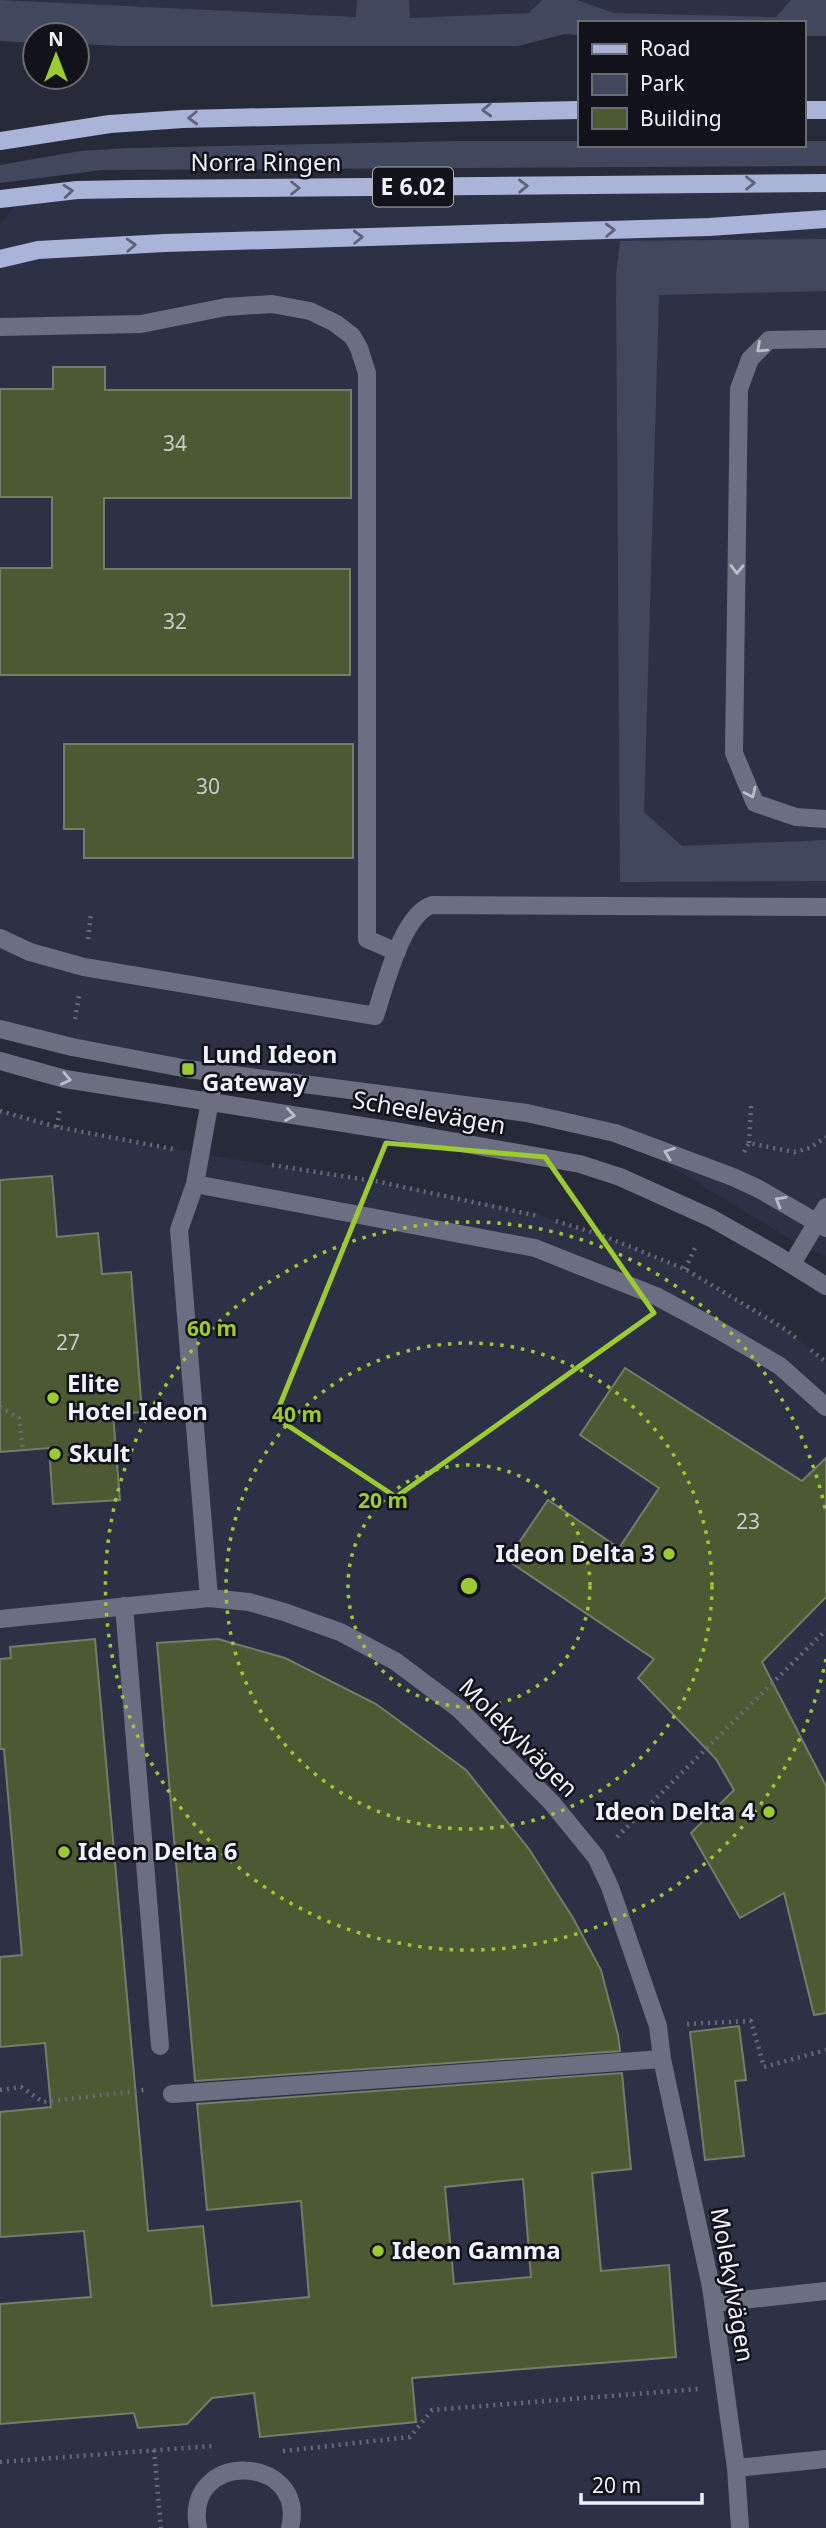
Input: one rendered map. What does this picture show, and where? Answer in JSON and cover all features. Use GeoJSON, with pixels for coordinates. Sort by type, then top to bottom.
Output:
{"type":"FeatureCollection","features":[{"type":"Feature","properties":{"kind":"main road","name":"Norra Ringen"},"geometry":{"type":"LineString","coordinates":[[0,141],[72,129],[183,119],[578,110]]}},
{"type":"Feature","properties":{"kind":"main road"},"geometry":{"type":"LineString","coordinates":[[805,110],[826,110]]}},
{"type":"Feature","properties":{"kind":"main road","name":"Norra Ringen"},"geometry":{"type":"LineString","coordinates":[[0,200],[64,191],[131,189],[826,183]]}},
{"type":"Feature","properties":{"kind":"main road"},"geometry":{"type":"LineString","coordinates":[[0,259],[38,250],[152,244],[709,228],[826,219]]}},
{"type":"Feature","properties":{"kind":"street"},"geometry":{"type":"LineString","coordinates":[[0,327],[141,324],[226,307],[272,304],[310,311],[335,323],[352,336],[359,348],[366,373],[367,939],[397,952]]}},
{"type":"Feature","properties":{"kind":"street"},"geometry":{"type":"LineString","coordinates":[[826,339],[769,340],[750,359],[739,389],[734,753],[755,803],[796,817],[826,819]]}},
{"type":"Feature","properties":{"kind":"street"},"geometry":{"type":"LineString","coordinates":[[0,938],[30,952],[83,967],[375,1016],[397,952],[417,915],[432,905],[826,907]]}},
{"type":"Feature","properties":{"kind":"street","name":"Scheelevägen"},"geometry":{"type":"LineString","coordinates":[[0,1029],[72,1047],[215,1073],[527,1113],[615,1133],[733,1177],[823,1219]]}},
{"type":"Feature","properties":{"kind":"street","name":"Scheelevägen"},"geometry":{"type":"LineString","coordinates":[[0,1061],[65,1079],[400,1132],[580,1164],[620,1177],[711,1218],[826,1286]]}},
{"type":"Feature","properties":{"kind":"street"},"geometry":{"type":"LineString","coordinates":[[209,1598],[179,1230],[195,1184],[215,1073]]}},
{"type":"Feature","properties":{"kind":"street"},"geometry":{"type":"LineString","coordinates":[[195,1184],[535,1248],[656,1296],[717,1329],[780,1366],[826,1407]]}},
{"type":"Feature","properties":{"kind":"street"},"geometry":{"type":"LineString","coordinates":[[792,1264],[823,1219]]}},
{"type":"Feature","properties":{"kind":"street","name":"Molekylvägen"},"geometry":{"type":"LineString","coordinates":[[0,1619],[209,1598],[249,1602],[340,1632],[395,1661],[459,1709],[552,1803],[596,1857],[610,1887],[658,2026],[662,2059],[713,2303],[736,2468],[740,2528]]}},
{"type":"Feature","properties":{"kind":"street"},"geometry":{"type":"LineString","coordinates":[[124,1606],[160,2046]]}},
{"type":"Feature","properties":{"kind":"street"},"geometry":{"type":"LineString","coordinates":[[172,2094],[662,2059]]}},
{"type":"Feature","properties":{"kind":"street"},"geometry":{"type":"LineString","coordinates":[[713,2303],[826,2291]]}},
{"type":"Feature","properties":{"kind":"street"},"geometry":{"type":"LineString","coordinates":[[736,2468],[826,2459]]}},
{"type":"Feature","properties":{"kind":"street"},"geometry":{"type":"LineString","coordinates":[[198,2528],[198,2505],[204,2491],[213,2480],[239,2469],[267,2475],[278,2484],[287,2495],[291,2510],[290,2528]]}},
{"type":"Feature","properties":{"kind":"path"},"geometry":{"type":"LineString","coordinates":[[749,1143],[751,1106]]}},
{"type":"Feature","properties":{"kind":"path"},"geometry":{"type":"LineString","coordinates":[[0,1407],[19,1419],[23,1450]]}},
{"type":"Feature","properties":{"kind":"path"},"geometry":{"type":"LineString","coordinates":[[596,1857],[826,1630]]}},
{"type":"Feature","properties":{"kind":"path"},"geometry":{"type":"LineString","coordinates":[[658,2026],[751,2021],[764,2067],[826,2050]]}},
{"type":"Feature","properties":{"kind":"path"},"geometry":{"type":"LineString","coordinates":[[0,2090],[21,2087],[43,2102],[156,2089],[172,2094]]}},
{"type":"Feature","properties":{"kind":"path"},"geometry":{"type":"LineString","coordinates":[[275,2450],[288,2451],[410,2437],[432,2410],[724,2387]]}},
{"type":"Feature","properties":{"kind":"path"},"geometry":{"type":"LineString","coordinates":[[0,2462],[223,2445]]}},
{"type":"Feature","properties":{"kind":"path"},"geometry":{"type":"LineString","coordinates":[[155,2450],[161,2528]]}},
{"type":"Feature","properties":{"kind":"highlighted area"},"geometry":{"type":"Polygon","coordinates":[[[386,1143],[545,1157],[654,1313],[396,1497],[275,1417],[386,1143]]]}},
{"type":"Feature","properties":{"kind":"shaded area"},"geometry":{"type":"Polygon","coordinates":[[[0,0],[826,0],[826,15],[91,31],[91,21],[21,21],[21,33],[0,33],[0,0]]]}},
{"type":"Feature","properties":{"kind":"shaded area"},"geometry":{"type":"Polygon","coordinates":[[[826,183],[826,1256],[802,1246],[615,1133],[0,1029],[0,225],[24,195],[826,183]]]}},
{"type":"Feature","properties":{"kind":"shaded area"},"geometry":{"type":"Polygon","coordinates":[[[0,1111],[57,1127],[200,1154],[380,1182],[528,1212],[601,1235],[685,1269],[785,1329],[826,1362],[826,2528],[0,2528],[0,1111]]]}},
{"type":"Feature","properties":{"kind":"green space"},"geometry":{"type":"Polygon","coordinates":[[[0,0],[356,17],[357,0],[409,0],[410,18],[529,13],[542,0],[577,0],[614,13],[776,17],[791,0],[826,0],[826,36],[805,36],[805,21],[578,21],[578,35],[565,34],[518,46],[122,46],[91,45],[91,21],[21,21],[21,42],[0,41],[0,0]]]}},
{"type":"Feature","properties":{"kind":"green space"},"geometry":{"type":"Polygon","coordinates":[[[462,141],[578,141],[578,147],[805,147],[805,141],[826,141],[826,166],[102,170],[0,183],[0,165],[80,151],[462,141]]]}},
{"type":"Feature","properties":{"kind":"green space"},"geometry":{"type":"Polygon","coordinates":[[[826,239],[826,291],[659,295],[644,812],[682,846],[826,840],[826,881],[620,882],[616,275],[620,241],[826,239]]]}},
{"type":"Feature","properties":{"kind":"building"},"geometry":{"type":"Polygon","coordinates":[[[53,367],[105,367],[105,390],[351,390],[351,498],[104,498],[104,569],[350,569],[350,675],[0,675],[0,568],[52,568],[52,497],[0,497],[0,389],[53,389],[53,367]]]}},
{"type":"Feature","properties":{"kind":"building"},"geometry":{"type":"Polygon","coordinates":[[[64,744],[353,744],[353,858],[84,858],[84,829],[64,829],[64,744]]]}},
{"type":"Feature","properties":{"kind":"building"},"geometry":{"type":"Polygon","coordinates":[[[52,1176],[57,1237],[98,1233],[102,1274],[131,1272],[142,1412],[113,1414],[120,1500],[53,1504],[49,1448],[0,1452],[0,1180],[52,1176]]]}},
{"type":"Feature","properties":{"kind":"building","name":"Ideon Delta 3"},"geometry":{"type":"Polygon","coordinates":[[[625,1368],[802,1481],[826,1458],[826,1597],[762,1662],[826,1786],[826,2013],[814,2015],[784,1893],[740,1918],[691,1833],[734,1790],[716,1759],[638,1678],[654,1659],[507,1560],[548,1500],[619,1548],[659,1488],[580,1435],[625,1368]]]}},
{"type":"Feature","properties":{"kind":"building","name":"Ideon Gamma"},"geometry":{"type":"Polygon","coordinates":[[[95,1639],[148,2231],[203,2226],[212,2306],[309,2297],[301,2201],[207,2210],[197,2104],[622,2073],[631,2169],[592,2173],[601,2271],[669,2265],[676,2357],[412,2378],[416,2422],[260,2437],[254,2393],[212,2398],[187,2424],[138,2428],[134,2413],[0,2424],[0,2304],[91,2297],[84,2231],[0,2237],[0,2112],[51,2107],[45,2043],[0,2047],[0,1957],[22,1955],[4,1749],[0,1749],[0,1659],[11,1658],[10,1647],[95,1639]],[[523,2179],[445,2187],[454,2284],[531,2277],[523,2179]]]}},
{"type":"Feature","properties":{"kind":"building"},"geometry":{"type":"Polygon","coordinates":[[[218,1639],[285,1658],[376,1704],[466,1770],[529,1849],[573,1918],[601,1970],[620,2051],[195,2081],[157,1643],[218,1639]]]}},
{"type":"Feature","properties":{"kind":"building"},"geometry":{"type":"Polygon","coordinates":[[[739,2026],[746,2080],[735,2081],[744,2156],[705,2160],[690,2032],[739,2026]]]}},
{"type":"Feature","properties":{"kind":"place","name":"Lund Ideon Gateway"},"geometry":{"type":"Point","coordinates":[188,1069]}},
{"type":"Feature","properties":{"kind":"place","name":"Elite Hotel Ideon"},"geometry":{"type":"Point","coordinates":[53,1398]}},
{"type":"Feature","properties":{"kind":"place","name":"Skult"},"geometry":{"type":"Point","coordinates":[55,1454]}},
{"type":"Feature","properties":{"kind":"place","name":"Ideon Delta 3"},"geometry":{"type":"Point","coordinates":[669,1554]}},
{"type":"Feature","properties":{"kind":"place","name":"Ideon Delta 4"},"geometry":{"type":"Point","coordinates":[769,1812]}},
{"type":"Feature","properties":{"kind":"place","name":"Ideon Delta 6"},"geometry":{"type":"Point","coordinates":[64,1852]}},
{"type":"Feature","properties":{"kind":"place","name":"Ideon Gamma"},"geometry":{"type":"Point","coordinates":[378,2251]}}]}
